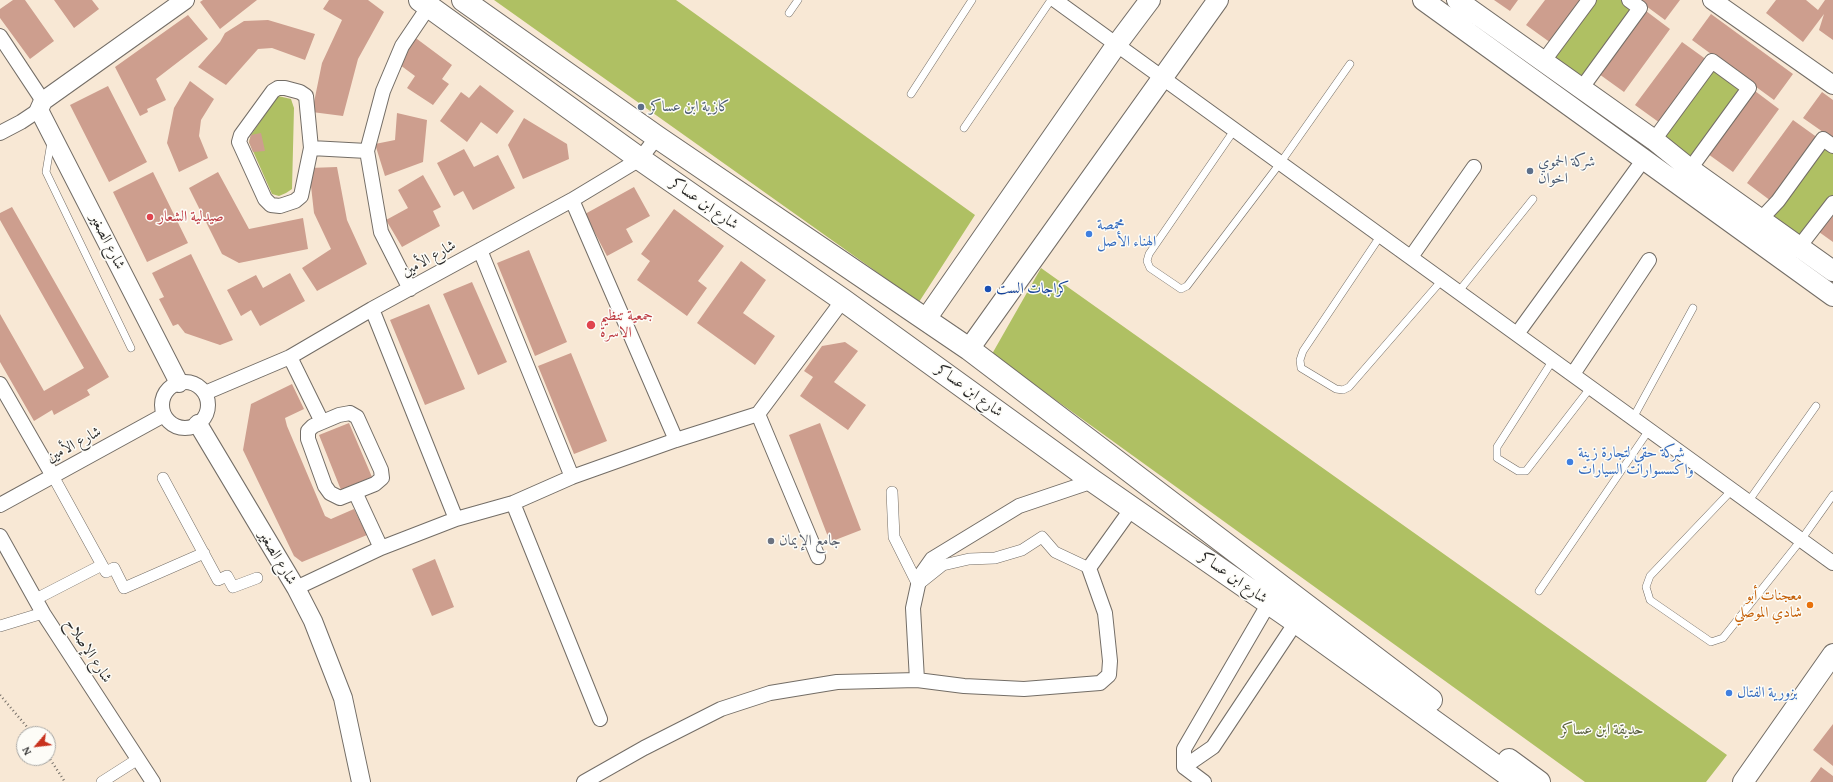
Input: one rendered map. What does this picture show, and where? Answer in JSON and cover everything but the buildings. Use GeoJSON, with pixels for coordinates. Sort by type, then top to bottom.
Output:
{"type":"FeatureCollection","features":[{"type":"Feature","properties":{"kind":"main road","name":"شارع ابن عساكر"},"geometry":{"type":"LineString","coordinates":[[463,0],[657,137],[969,349],[1539,782]]}},
{"type":"Feature","properties":{"kind":"main road"},"geometry":{"type":"LineString","coordinates":[[926,319],[1117,44],[1150,0]]}},
{"type":"Feature","properties":{"kind":"main road"},"geometry":{"type":"LineString","coordinates":[[969,349],[1218,0]]}},
{"type":"Feature","properties":{"kind":"main road"},"geometry":{"type":"LineString","coordinates":[[1423,0],[1833,296]]}},
{"type":"Feature","properties":{"kind":"main road"},"geometry":{"type":"LineString","coordinates":[[1466,2],[1544,62],[1654,140],[1690,169],[1833,272]]}},
{"type":"Feature","properties":{"kind":"main road","name":"شارع ابن عساكر"},"geometry":{"type":"LineString","coordinates":[[424,3],[640,159],[843,300],[1093,481],[1296,622],[1518,782]]}},
{"type":"Feature","properties":{"kind":"main road"},"geometry":{"type":"LineString","coordinates":[[1743,782],[1833,654]]}},
{"type":"Feature","properties":{"kind":"street"},"geometry":{"type":"LineString","coordinates":[[0,133],[21,122],[41,105],[185,0]]}},
{"type":"Feature","properties":{"kind":"street"},"geometry":{"type":"LineString","coordinates":[[1055,0],[1833,563]]}},
{"type":"Feature","properties":{"kind":"street"},"geometry":{"type":"LineString","coordinates":[[1544,62],[1589,0]]}},
{"type":"Feature","properties":{"kind":"street"},"geometry":{"type":"LineString","coordinates":[[1581,89],[1640,8],[1629,0]]}},
{"type":"Feature","properties":{"kind":"street"},"geometry":{"type":"LineString","coordinates":[[1712,0],[1833,85]]}},
{"type":"Feature","properties":{"kind":"street"},"geometry":{"type":"LineString","coordinates":[[410,289],[381,232],[367,151],[382,91],[402,46],[424,3]]}},
{"type":"Feature","properties":{"kind":"street"},"geometry":{"type":"LineString","coordinates":[[0,37],[41,105]]}},
{"type":"Feature","properties":{"kind":"street"},"geometry":{"type":"LineString","coordinates":[[1654,140],[1712,61],[1749,88],[1690,169]]}},
{"type":"Feature","properties":{"kind":"street"},"geometry":{"type":"LineString","coordinates":[[278,88],[285,88],[300,92],[306,96],[311,148],[301,196],[295,201],[280,206],[271,205],[265,199],[239,142],[241,135],[273,91],[278,88]]}},
{"type":"Feature","properties":{"kind":"street","name":"شارع الصغير"},"geometry":{"type":"LineString","coordinates":[[41,105],[52,135],[179,383]]}},
{"type":"Feature","properties":{"kind":"street","name":"شارع الأمين"},"geometry":{"type":"LineString","coordinates":[[205,393],[290,356],[372,309],[572,200],[640,159],[657,137]]}},
{"type":"Feature","properties":{"kind":"street"},"geometry":{"type":"LineString","coordinates":[[1760,220],[1778,201],[1823,139],[1833,146]]}},
{"type":"Feature","properties":{"kind":"street"},"geometry":{"type":"LineString","coordinates":[[311,148],[367,151]]}},
{"type":"Feature","properties":{"kind":"street"},"geometry":{"type":"LineString","coordinates":[[1517,334],[1644,159]]}},
{"type":"Feature","properties":{"kind":"street"},"geometry":{"type":"LineString","coordinates":[[1411,257],[1474,167]]}},
{"type":"Feature","properties":{"kind":"street"},"geometry":{"type":"LineString","coordinates":[[572,200],[676,440]]}},
{"type":"Feature","properties":{"kind":"street"},"geometry":{"type":"LineString","coordinates":[[1799,247],[1833,203]]}},
{"type":"Feature","properties":{"kind":"street"},"geometry":{"type":"LineString","coordinates":[[480,250],[572,477]]}},
{"type":"Feature","properties":{"kind":"street"},"geometry":{"type":"LineString","coordinates":[[1573,374],[1649,260]]}},
{"type":"Feature","properties":{"kind":"street"},"geometry":{"type":"LineString","coordinates":[[296,588],[381,548],[456,519],[513,503],[572,477],[676,440],[758,414],[843,300]]}},
{"type":"Feature","properties":{"kind":"street"},"geometry":{"type":"LineString","coordinates":[[372,309],[456,519]]}},
{"type":"Feature","properties":{"kind":"street"},"geometry":{"type":"LineString","coordinates":[[290,356],[322,422]]}},
{"type":"Feature","properties":{"kind":"street"},"geometry":{"type":"LineString","coordinates":[[179,383],[192,383],[200,387],[205,393],[208,407],[207,414],[198,424],[193,427],[180,428],[169,422],[164,415],[163,400],[165,393],[179,383]]}},
{"type":"Feature","properties":{"kind":"street"},"geometry":{"type":"LineString","coordinates":[[0,384],[106,572],[114,568],[124,588],[204,553]]}},
{"type":"Feature","properties":{"kind":"street"},"geometry":{"type":"LineString","coordinates":[[350,413],[357,417],[381,470],[382,478],[375,484],[340,498],[330,493],[325,486],[308,439],[308,431],[313,426],[322,422],[339,415],[350,413]]}},
{"type":"Feature","properties":{"kind":"street"},"geometry":{"type":"LineString","coordinates":[[758,414],[818,557]]}},
{"type":"Feature","properties":{"kind":"street","name":"شارع الأمين"},"geometry":{"type":"LineString","coordinates":[[0,505],[164,415]]}},
{"type":"Feature","properties":{"kind":"street","name":"شارع الصغير"},"geometry":{"type":"LineString","coordinates":[[198,424],[296,588],[313,621],[343,698],[361,782]]}},
{"type":"Feature","properties":{"kind":"street"},"geometry":{"type":"LineString","coordinates":[[163,478],[218,580],[227,576],[233,587],[257,578]]}},
{"type":"Feature","properties":{"kind":"street"},"geometry":{"type":"LineString","coordinates":[[917,680],[913,608],[920,576],[932,559],[1018,506],[1093,481]]}},
{"type":"Feature","properties":{"kind":"street"},"geometry":{"type":"LineString","coordinates":[[355,492],[381,548]]}},
{"type":"Feature","properties":{"kind":"street"},"geometry":{"type":"LineString","coordinates":[[892,492],[894,538],[918,585]]}},
{"type":"Feature","properties":{"kind":"street"},"geometry":{"type":"LineString","coordinates":[[513,503],[600,719]]}},
{"type":"Feature","properties":{"kind":"street"},"geometry":{"type":"LineString","coordinates":[[1089,568],[1132,508]]}},
{"type":"Feature","properties":{"kind":"street","name":"شارع الإصلاح"},"geometry":{"type":"LineString","coordinates":[[0,536],[43,613],[153,782]]}},
{"type":"Feature","properties":{"kind":"street"},"geometry":{"type":"LineString","coordinates":[[584,782],[644,748],[721,709],[770,693],[836,682],[917,680],[964,686],[1024,689],[1100,683],[1109,675],[1110,661],[1105,613],[1089,568],[1055,552],[1042,537],[1022,550],[995,558],[969,559],[943,565],[918,585]]}},
{"type":"Feature","properties":{"kind":"street"},"geometry":{"type":"LineString","coordinates":[[36,599],[102,565]]}},
{"type":"Feature","properties":{"kind":"street"},"geometry":{"type":"LineString","coordinates":[[1184,767],[1184,749],[1269,603]]}},
{"type":"Feature","properties":{"kind":"street"},"geometry":{"type":"LineString","coordinates":[[0,626],[43,613]]}},
{"type":"Feature","properties":{"kind":"street"},"geometry":{"type":"LineString","coordinates":[[1184,767],[1213,747],[1296,622]]}},
{"type":"Feature","properties":{"kind":"street"},"geometry":{"type":"LineString","coordinates":[[102,782],[138,759]]}},
{"type":"Feature","properties":{"kind":"street"},"geometry":{"type":"LineString","coordinates":[[1184,767],[1204,782]]}},
{"type":"Feature","properties":{"kind":"lane"},"geometry":{"type":"LineString","coordinates":[[789,13],[798,0]]}},
{"type":"Feature","properties":{"kind":"lane"},"geometry":{"type":"LineString","coordinates":[[911,94],[972,0]]}},
{"type":"Feature","properties":{"kind":"lane"},"geometry":{"type":"LineString","coordinates":[[964,128],[1051,0]]}},
{"type":"Feature","properties":{"kind":"lane"},"geometry":{"type":"LineString","coordinates":[[1235,129],[1149,254],[1147,261],[1150,268],[1168,282],[1181,289],[1187,286],[1280,162],[1350,64]]}},
{"type":"Feature","properties":{"kind":"lane"},"geometry":{"type":"LineString","coordinates":[[52,135],[46,172],[131,348]]}},
{"type":"Feature","properties":{"kind":"lane"},"geometry":{"type":"LineString","coordinates":[[1459,291],[1533,199]]}},
{"type":"Feature","properties":{"kind":"lane"},"geometry":{"type":"LineString","coordinates":[[1381,235],[1303,351],[1300,360],[1301,368],[1336,389],[1343,390],[1349,387],[1442,280]]}},
{"type":"Feature","properties":{"kind":"lane"},"geometry":{"type":"LineString","coordinates":[[1633,418],[1693,308]]}},
{"type":"Feature","properties":{"kind":"lane"},"geometry":{"type":"LineString","coordinates":[[1553,360],[1497,447],[1497,458],[1518,471],[1526,471],[1591,387]]}},
{"type":"Feature","properties":{"kind":"lane"},"geometry":{"type":"LineString","coordinates":[[1748,502],[1816,406]]}},
{"type":"Feature","properties":{"kind":"lane"},"geometry":{"type":"LineString","coordinates":[[1539,591],[1649,430]]}},
{"type":"Feature","properties":{"kind":"lane"},"geometry":{"type":"LineString","coordinates":[[1732,490],[1650,576],[1646,587],[1650,600],[1711,642],[1723,638],[1801,540],[1833,495]]}},
{"type":"Feature","properties":{"kind":"path"},"geometry":{"type":"LineString","coordinates":[[0,695],[26,726]]}},
{"type":"Feature","properties":{"kind":"path"},"geometry":{"type":"LineString","coordinates":[[55,766],[65,782]]}},
{"type":"Feature","properties":{"kind":"green space"},"geometry":{"type":"Polygon","coordinates":[[[494,0],[676,0],[975,215],[919,302],[494,0]]]}},
{"type":"Feature","properties":{"kind":"green space"},"geometry":{"type":"Polygon","coordinates":[[[1597,0],[1622,0],[1634,9],[1582,79],[1554,58],[1597,0]]]}},
{"type":"Feature","properties":{"kind":"green space"},"geometry":{"type":"Polygon","coordinates":[[[1715,68],[1743,89],[1691,159],[1663,138],[1715,68]]]}},
{"type":"Feature","properties":{"kind":"green space"},"geometry":{"type":"Polygon","coordinates":[[[278,96],[291,99],[294,108],[292,189],[279,196],[272,194],[249,142],[251,135],[278,96]]]}},
{"type":"Feature","properties":{"kind":"green space"},"geometry":{"type":"Polygon","coordinates":[[[1826,146],[1833,151],[1833,195],[1802,237],[1774,216],[1826,146]]]}},
{"type":"Feature","properties":{"kind":"green space","name":"حديقة ابن عساكر"},"geometry":{"type":"Polygon","coordinates":[[[1041,268],[1727,755],[1706,782],[1585,782],[992,354],[1041,268]]]}},
{"type":"Feature","properties":{"kind":"place","name":"كازية ابن عساكر"},"geometry":{"type":"Point","coordinates":[641,107]}},
{"type":"Feature","properties":{"kind":"place","name":"شركة الحموي اخوان"},"geometry":{"type":"Point","coordinates":[1530,171]}},
{"type":"Feature","properties":{"kind":"place","name":"صيدلية الشعار"},"geometry":{"type":"Point","coordinates":[150,217]}},
{"type":"Feature","properties":{"kind":"place","name":"محمصة الهناء الأصل"},"geometry":{"type":"Point","coordinates":[1089,234]}},
{"type":"Feature","properties":{"kind":"place","name":"كراجات الست"},"geometry":{"type":"Point","coordinates":[988,289]}},
{"type":"Feature","properties":{"kind":"place","name":"جمعية تنظيم الاسرة"},"geometry":{"type":"Point","coordinates":[591,325]}},
{"type":"Feature","properties":{"kind":"place","name":"شركة حقي لتجارة زينة واكسسوارات السيارات"},"geometry":{"type":"Point","coordinates":[1570,462]}},
{"type":"Feature","properties":{"kind":"place","name":"جامع الإيمان"},"geometry":{"type":"Point","coordinates":[771,541]}},
{"type":"Feature","properties":{"kind":"place","name":"معجنات أبو شادي الموصلي"},"geometry":{"type":"Point","coordinates":[1810,605]}},
{"type":"Feature","properties":{"kind":"place","name":"بزورية الفتال"},"geometry":{"type":"Point","coordinates":[1729,693]}}]}
